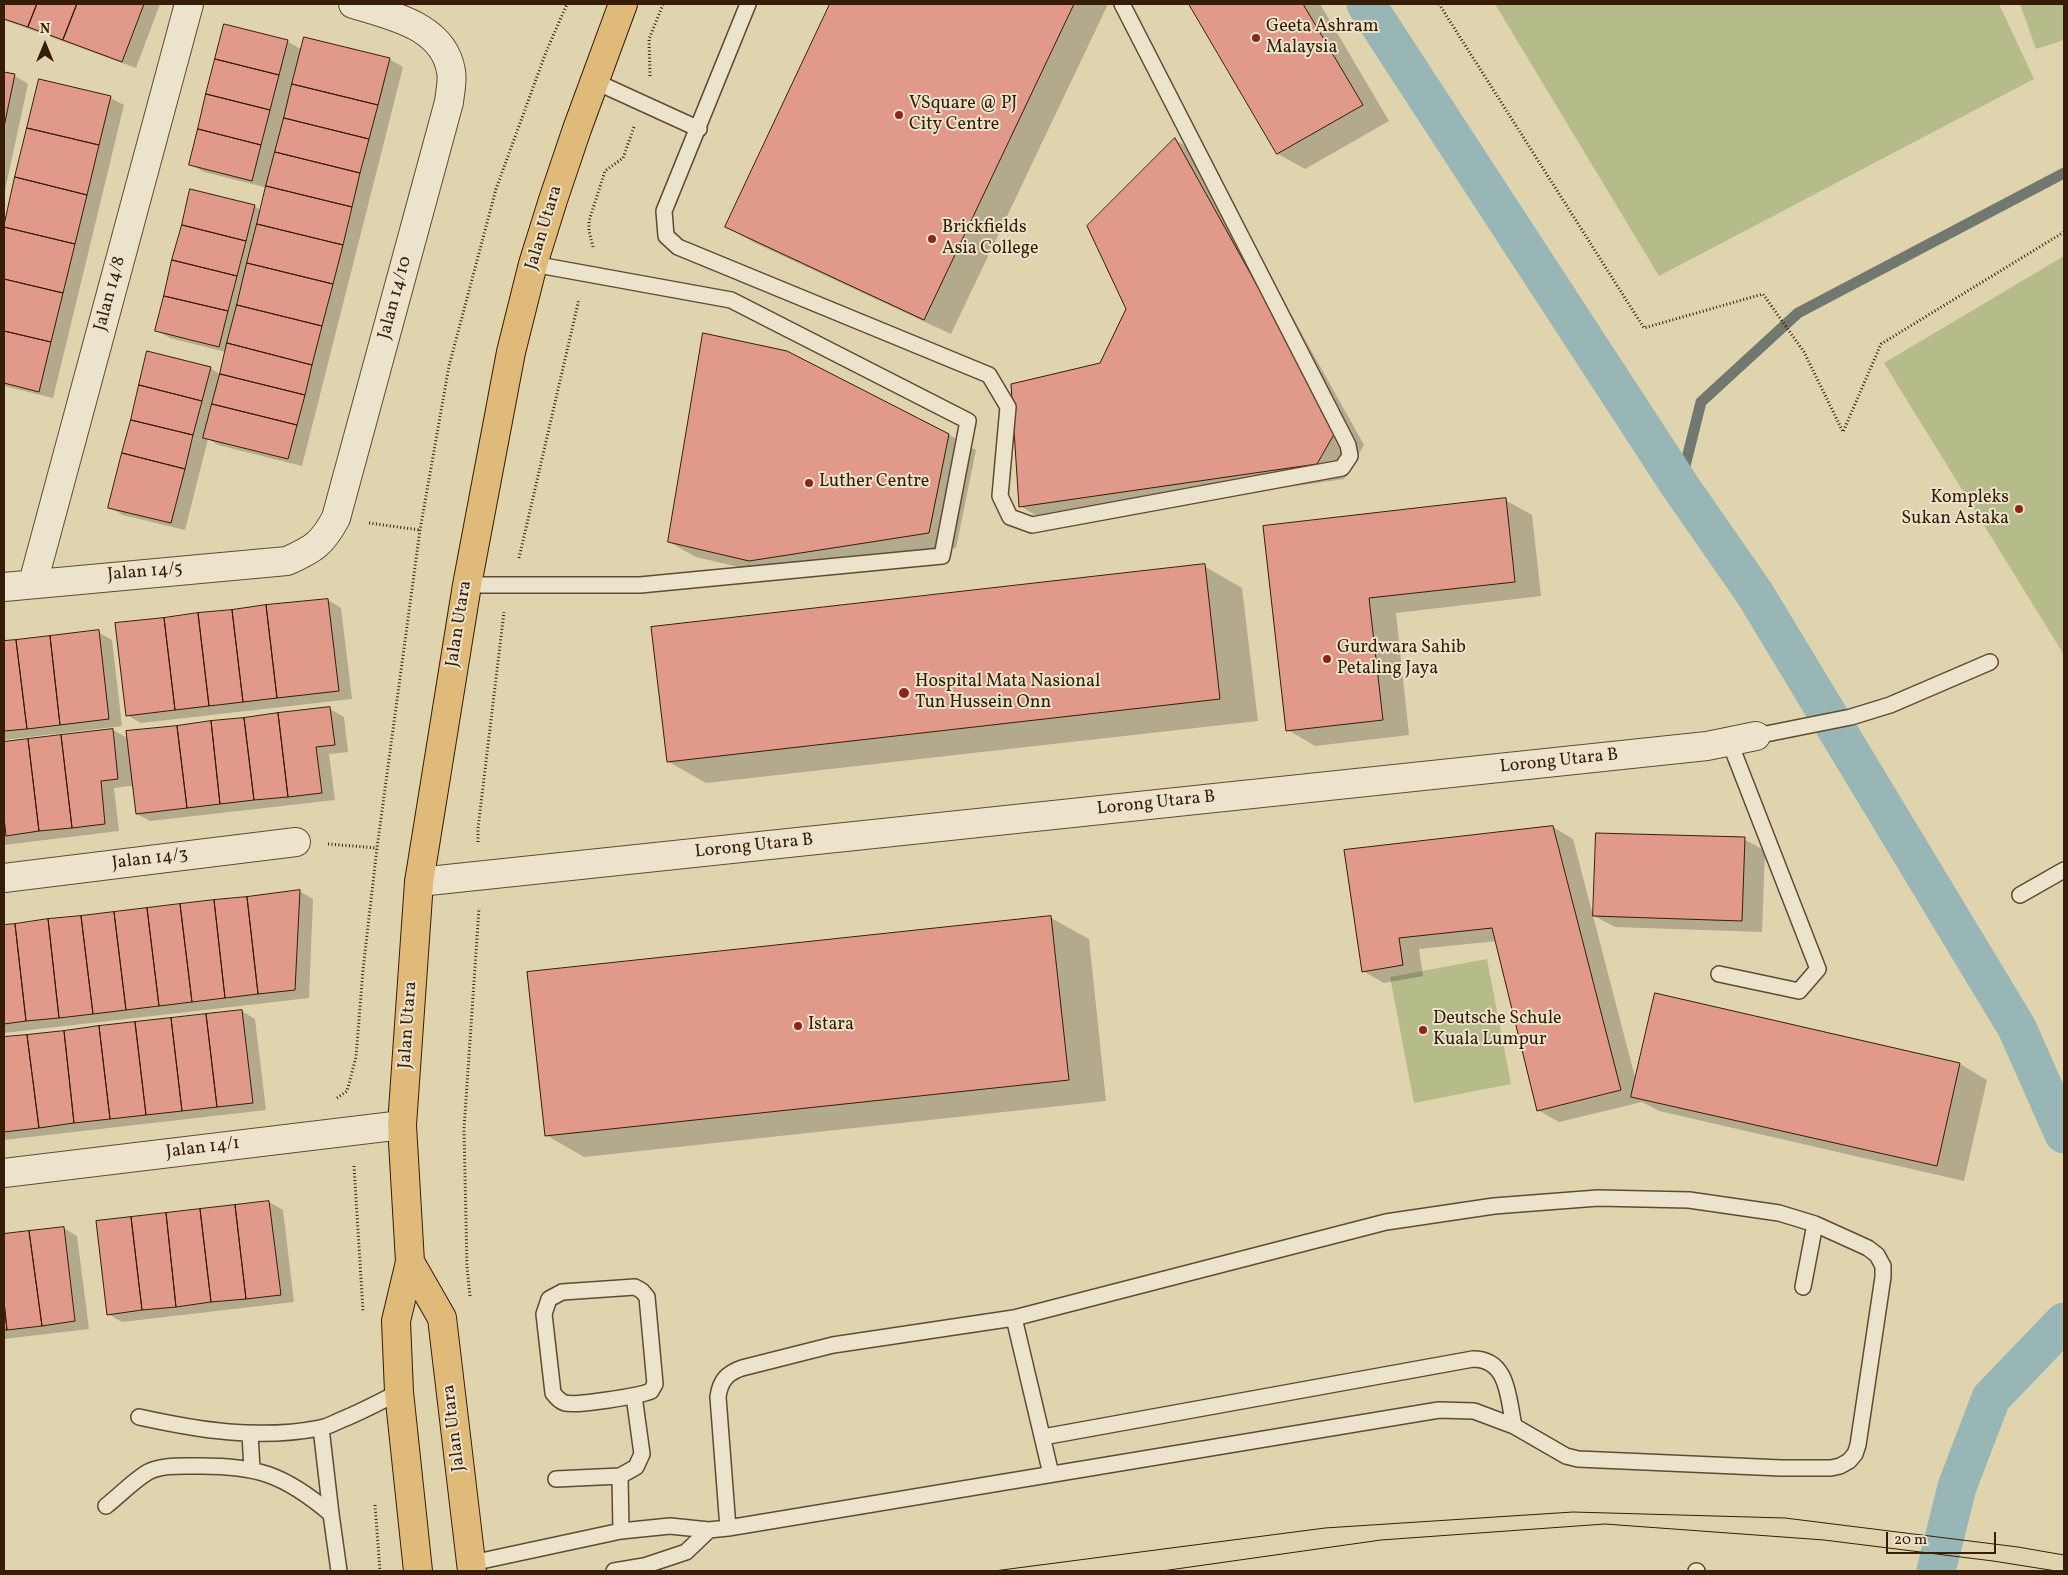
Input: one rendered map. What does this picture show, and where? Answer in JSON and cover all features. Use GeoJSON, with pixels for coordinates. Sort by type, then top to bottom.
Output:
{"type":"FeatureCollection","features":[{"type":"Feature","properties":{"kind":"main road","name":"Jalan Utara"},"geometry":{"type":"LineString","coordinates":[[418,1571],[399,1392],[396,1321],[410,1262],[402,1125],[419,882],[467,584],[511,352],[533,264],[594,80],[623,4]]}},
{"type":"Feature","properties":{"kind":"main road","name":"Jalan Utara"},"geometry":{"type":"LineString","coordinates":[[410,1262],[442,1318],[472,1567]]}},
{"type":"Feature","properties":{"kind":"street","name":"Jalan 14/8"},"geometry":{"type":"LineString","coordinates":[[33,583],[189,4]]}},
{"type":"Feature","properties":{"kind":"street","name":"Jalan 14/10"},"geometry":{"type":"LineString","coordinates":[[287,561],[311,550],[327,536],[336,518],[449,102],[451,71],[440,43],[415,24],[353,4]]}},
{"type":"Feature","properties":{"kind":"street","name":"Jalan 14/5"},"geometry":{"type":"LineString","coordinates":[[4,587],[287,561]]}},
{"type":"Feature","properties":{"kind":"street","name":"Lorong Utara B"},"geometry":{"type":"LineString","coordinates":[[419,882],[1743,739]]}},
{"type":"Feature","properties":{"kind":"street","name":"Jalan 14/3"},"geometry":{"type":"LineString","coordinates":[[4,878],[296,842]]}},
{"type":"Feature","properties":{"kind":"street","name":"Jalan 14/1"},"geometry":{"type":"LineString","coordinates":[[4,1173],[402,1125]]}},
{"type":"Feature","properties":{"kind":"lane"},"geometry":{"type":"LineString","coordinates":[[748,4],[699,129],[664,211],[666,236],[678,247],[989,375],[1008,407],[1000,496],[1010,517],[1032,525],[1342,468],[1350,456],[1348,445],[1122,4]]}},
{"type":"Feature","properties":{"kind":"lane"},"geometry":{"type":"LineString","coordinates":[[594,80],[699,129]]}},
{"type":"Feature","properties":{"kind":"lane"},"geometry":{"type":"LineString","coordinates":[[467,584],[640,584],[942,556],[968,422],[731,300],[533,264]]}},
{"type":"Feature","properties":{"kind":"lane","name":"Lorong Utara B"},"geometry":{"type":"LineString","coordinates":[[1743,739],[1851,717],[1890,705],[1990,662]]}},
{"type":"Feature","properties":{"kind":"lane"},"geometry":{"type":"LineString","coordinates":[[1719,974],[1799,991],[1818,969],[1743,739]]}},
{"type":"Feature","properties":{"kind":"lane"},"geometry":{"type":"LineString","coordinates":[[2020,895],[2064,870]]}},
{"type":"Feature","properties":{"kind":"lane"},"geometry":{"type":"LineString","coordinates":[[472,1567],[621,1532],[670,1526],[709,1530],[728,1528],[1439,1410],[1474,1411],[1514,1426],[1572,1459],[1781,1468],[1830,1468],[1840,1466],[1849,1461],[1855,1454],[1858,1445],[1883,1277],[1883,1266],[1877,1255],[1868,1248],[1815,1224],[1779,1213],[1689,1200],[1598,1198],[1494,1206],[1386,1222],[1014,1318],[833,1345],[732,1371],[724,1378],[718,1397],[728,1528]]}},
{"type":"Feature","properties":{"kind":"lane"},"geometry":{"type":"LineString","coordinates":[[1803,1286],[1815,1224]]}},
{"type":"Feature","properties":{"kind":"lane"},"geometry":{"type":"LineString","coordinates":[[636,1287],[642,1291],[647,1297],[655,1384],[652,1391],[634,1396],[572,1404],[558,1399],[553,1393],[544,1314],[549,1299],[562,1292],[636,1287]]}},
{"type":"Feature","properties":{"kind":"lane"},"geometry":{"type":"LineString","coordinates":[[1014,1318],[1051,1474]]}},
{"type":"Feature","properties":{"kind":"lane"},"geometry":{"type":"LineString","coordinates":[[1043,1437],[1473,1359],[1490,1362],[1500,1370],[1504,1379],[1514,1426]]}},
{"type":"Feature","properties":{"kind":"lane"},"geometry":{"type":"LineString","coordinates":[[139,1417],[181,1426],[250,1434],[321,1428],[368,1409],[399,1392]]}},
{"type":"Feature","properties":{"kind":"lane"},"geometry":{"type":"LineString","coordinates":[[556,1479],[620,1476],[636,1467],[642,1454],[634,1396]]}},
{"type":"Feature","properties":{"kind":"lane"},"geometry":{"type":"LineString","coordinates":[[321,1428],[338,1571]]}},
{"type":"Feature","properties":{"kind":"lane"},"geometry":{"type":"LineString","coordinates":[[250,1434],[252,1469]]}},
{"type":"Feature","properties":{"kind":"lane"},"geometry":{"type":"LineString","coordinates":[[106,1506],[149,1472],[168,1466],[218,1466],[252,1469],[285,1480],[308,1494],[332,1514]]}},
{"type":"Feature","properties":{"kind":"lane"},"geometry":{"type":"LineString","coordinates":[[620,1476],[621,1532]]}},
{"type":"Feature","properties":{"kind":"lane"},"geometry":{"type":"LineString","coordinates":[[614,1571],[644,1566],[686,1552],[709,1530]]}},
{"type":"Feature","properties":{"kind":"path"},"geometry":{"type":"LineString","coordinates":[[331,1102],[348,1091],[356,1057],[363,970],[377,848],[420,530],[449,366],[496,189],[546,52],[566,4]]}},
{"type":"Feature","properties":{"kind":"path"},"geometry":{"type":"LineString","coordinates":[[1439,4],[1644,328],[1763,294],[1804,352],[1843,432],[1881,344],[2064,232]]}},
{"type":"Feature","properties":{"kind":"path"},"geometry":{"type":"LineString","coordinates":[[594,246],[589,232],[589,221],[605,171],[623,158]]}},
{"type":"Feature","properties":{"kind":"path"},"geometry":{"type":"LineString","coordinates":[[336,518],[420,530]]}},
{"type":"Feature","properties":{"kind":"path"},"geometry":{"type":"LineString","coordinates":[[296,842],[377,848]]}},
{"type":"Feature","properties":{"kind":"green space"},"geometry":{"type":"Polygon","coordinates":[[[1495,4],[1999,4],[2034,79],[1659,276],[1495,4]]]}},
{"type":"Feature","properties":{"kind":"green space"},"geometry":{"type":"Polygon","coordinates":[[[2020,4],[2064,4],[2064,40],[2036,49],[2020,4]]]}},
{"type":"Feature","properties":{"kind":"green space","name":"Kompleks Sukan Astaka"},"geometry":{"type":"Polygon","coordinates":[[[2064,256],[2064,655],[1884,363],[2064,256]]]}},
{"type":"Feature","properties":{"kind":"green space"},"geometry":{"type":"Polygon","coordinates":[[[1487,959],[1511,1084],[1414,1103],[1390,977],[1487,959]]]}},
{"type":"Feature","properties":{"kind":"building"},"geometry":{"type":"Polygon","coordinates":[[[4,4],[37,4],[28,27],[4,19],[4,4]]]}},
{"type":"Feature","properties":{"kind":"building"},"geometry":{"type":"Polygon","coordinates":[[[37,4],[77,4],[63,40],[28,27],[37,4]]]}},
{"type":"Feature","properties":{"kind":"building"},"geometry":{"type":"Polygon","coordinates":[[[77,4],[144,4],[122,62],[63,40],[77,4]]]}},
{"type":"Feature","properties":{"kind":"building","name":"VSquare @ PJ City Centre"},"geometry":{"type":"Polygon","coordinates":[[[830,4],[1074,4],[924,320],[725,227],[830,4]]]}},
{"type":"Feature","properties":{"kind":"building"},"geometry":{"type":"Polygon","coordinates":[[[1189,4],[1303,4],[1363,105],[1277,154],[1189,4]]]}},
{"type":"Feature","properties":{"kind":"building"},"geometry":{"type":"Polygon","coordinates":[[[224,24],[288,40],[279,75],[215,59],[224,24]]]}},
{"type":"Feature","properties":{"kind":"building"},"geometry":{"type":"Polygon","coordinates":[[[304,37],[390,58],[378,105],[292,84],[304,37]]]}},
{"type":"Feature","properties":{"kind":"building"},"geometry":{"type":"Polygon","coordinates":[[[215,59],[279,75],[270,110],[206,94],[215,59]]]}},
{"type":"Feature","properties":{"kind":"building"},"geometry":{"type":"Polygon","coordinates":[[[4,72],[15,74],[4,127],[4,72]]]}},
{"type":"Feature","properties":{"kind":"building"},"geometry":{"type":"Polygon","coordinates":[[[39,79],[111,96],[99,145],[27,128],[39,79]]]}},
{"type":"Feature","properties":{"kind":"building"},"geometry":{"type":"Polygon","coordinates":[[[292,84],[378,105],[369,139],[284,118],[292,84]]]}},
{"type":"Feature","properties":{"kind":"building"},"geometry":{"type":"Polygon","coordinates":[[[206,94],[270,110],[261,145],[198,129],[206,94]]]}},
{"type":"Feature","properties":{"kind":"building"},"geometry":{"type":"Polygon","coordinates":[[[284,118],[369,139],[360,173],[275,152],[284,118]]]}},
{"type":"Feature","properties":{"kind":"building"},"geometry":{"type":"Polygon","coordinates":[[[27,128],[99,145],[87,195],[15,177],[27,128]]]}},
{"type":"Feature","properties":{"kind":"building"},"geometry":{"type":"Polygon","coordinates":[[[198,129],[261,145],[252,181],[189,165],[198,129]]]}},
{"type":"Feature","properties":{"kind":"building"},"geometry":{"type":"Polygon","coordinates":[[[1175,138],[1337,429],[1317,464],[1019,507],[1011,384],[1100,363],[1126,309],[1087,226],[1175,138]]]}},
{"type":"Feature","properties":{"kind":"building"},"geometry":{"type":"Polygon","coordinates":[[[275,152],[360,173],[352,207],[266,186],[275,152]]]}},
{"type":"Feature","properties":{"kind":"building"},"geometry":{"type":"Polygon","coordinates":[[[15,177],[87,195],[75,244],[4,227],[15,177]]]}},
{"type":"Feature","properties":{"kind":"building"},"geometry":{"type":"Polygon","coordinates":[[[266,186],[352,207],[343,245],[257,224],[266,186]]]}},
{"type":"Feature","properties":{"kind":"building"},"geometry":{"type":"Polygon","coordinates":[[[190,189],[255,205],[246,241],[182,225],[190,189]]]}},
{"type":"Feature","properties":{"kind":"building"},"geometry":{"type":"Polygon","coordinates":[[[257,224],[343,245],[333,284],[247,263],[257,224]]]}},
{"type":"Feature","properties":{"kind":"building"},"geometry":{"type":"Polygon","coordinates":[[[182,225],[246,241],[237,276],[172,260],[182,225]]]}},
{"type":"Feature","properties":{"kind":"building"},"geometry":{"type":"Polygon","coordinates":[[[4,227],[75,244],[63,293],[4,279],[4,227]]]}},
{"type":"Feature","properties":{"kind":"building"},"geometry":{"type":"Polygon","coordinates":[[[172,260],[237,276],[228,311],[164,296],[172,260]]]}},
{"type":"Feature","properties":{"kind":"building"},"geometry":{"type":"Polygon","coordinates":[[[247,263],[333,284],[322,326],[237,305],[247,263]]]}},
{"type":"Feature","properties":{"kind":"building"},"geometry":{"type":"Polygon","coordinates":[[[4,279],[63,293],[51,342],[4,331],[4,279]]]}},
{"type":"Feature","properties":{"kind":"building"},"geometry":{"type":"Polygon","coordinates":[[[164,296],[228,311],[219,347],[155,331],[164,296]]]}},
{"type":"Feature","properties":{"kind":"building"},"geometry":{"type":"Polygon","coordinates":[[[237,305],[322,326],[312,365],[227,343],[237,305]]]}},
{"type":"Feature","properties":{"kind":"building"},"geometry":{"type":"Polygon","coordinates":[[[4,331],[51,342],[39,392],[4,383],[4,331]]]}},
{"type":"Feature","properties":{"kind":"building","name":"Luther Centre"},"geometry":{"type":"Polygon","coordinates":[[[703,333],[787,351],[949,434],[929,533],[749,561],[668,542],[703,333]]]}},
{"type":"Feature","properties":{"kind":"building"},"geometry":{"type":"Polygon","coordinates":[[[227,343],[312,365],[305,395],[220,374],[227,343]]]}},
{"type":"Feature","properties":{"kind":"building"},"geometry":{"type":"Polygon","coordinates":[[[147,351],[211,367],[202,401],[139,385],[147,351]]]}},
{"type":"Feature","properties":{"kind":"building"},"geometry":{"type":"Polygon","coordinates":[[[220,374],[305,395],[297,425],[212,404],[220,374]]]}},
{"type":"Feature","properties":{"kind":"building"},"geometry":{"type":"Polygon","coordinates":[[[139,385],[202,401],[193,435],[131,420],[139,385]]]}},
{"type":"Feature","properties":{"kind":"building"},"geometry":{"type":"Polygon","coordinates":[[[212,404],[297,425],[288,459],[203,438],[212,404]]]}},
{"type":"Feature","properties":{"kind":"building"},"geometry":{"type":"Polygon","coordinates":[[[131,420],[193,435],[185,469],[122,453],[131,420]]]}},
{"type":"Feature","properties":{"kind":"building"},"geometry":{"type":"Polygon","coordinates":[[[122,453],[185,469],[171,523],[108,508],[122,453]]]}},
{"type":"Feature","properties":{"kind":"building","name":"Gurdwara Sahib Petaling Jaya"},"geometry":{"type":"Polygon","coordinates":[[[1506,498],[1515,582],[1369,598],[1383,720],[1286,731],[1263,526],[1506,498]]]}},
{"type":"Feature","properties":{"kind":"building"},"geometry":{"type":"Polygon","coordinates":[[[1205,564],[1220,699],[667,762],[651,627],[1205,564]]]}},
{"type":"Feature","properties":{"kind":"building"},"geometry":{"type":"Polygon","coordinates":[[[328,599],[339,691],[277,698],[266,605],[328,599]]]}},
{"type":"Feature","properties":{"kind":"building"},"geometry":{"type":"Polygon","coordinates":[[[266,605],[277,698],[243,702],[232,610],[266,605]]]}},
{"type":"Feature","properties":{"kind":"building"},"geometry":{"type":"Polygon","coordinates":[[[232,610],[243,702],[209,706],[198,613],[232,610]]]}},
{"type":"Feature","properties":{"kind":"building"},"geometry":{"type":"Polygon","coordinates":[[[198,613],[209,706],[175,710],[164,618],[198,613]]]}},
{"type":"Feature","properties":{"kind":"building"},"geometry":{"type":"Polygon","coordinates":[[[164,618],[175,710],[126,716],[115,623],[164,618]]]}},
{"type":"Feature","properties":{"kind":"building"},"geometry":{"type":"Polygon","coordinates":[[[99,630],[109,719],[60,725],[50,636],[99,630]]]}},
{"type":"Feature","properties":{"kind":"building"},"geometry":{"type":"Polygon","coordinates":[[[50,636],[60,725],[27,729],[16,640],[50,636]]]}},
{"type":"Feature","properties":{"kind":"building"},"geometry":{"type":"Polygon","coordinates":[[[16,640],[27,729],[4,731],[4,641],[16,640]]]}},
{"type":"Feature","properties":{"kind":"building"},"geometry":{"type":"Polygon","coordinates":[[[330,707],[335,745],[316,747],[322,793],[288,797],[278,713],[330,707]]]}},
{"type":"Feature","properties":{"kind":"building"},"geometry":{"type":"Polygon","coordinates":[[[278,713],[288,797],[254,800],[244,718],[278,713]]]}},
{"type":"Feature","properties":{"kind":"building"},"geometry":{"type":"Polygon","coordinates":[[[244,718],[254,800],[220,804],[211,721],[244,718]]]}},
{"type":"Feature","properties":{"kind":"building"},"geometry":{"type":"Polygon","coordinates":[[[211,721],[220,804],[187,808],[177,726],[211,721]]]}},
{"type":"Feature","properties":{"kind":"building"},"geometry":{"type":"Polygon","coordinates":[[[177,726],[187,808],[136,814],[126,731],[177,726]]]}},
{"type":"Feature","properties":{"kind":"building"},"geometry":{"type":"Polygon","coordinates":[[[113,729],[118,779],[101,781],[105,824],[72,828],[61,735],[113,729]]]}},
{"type":"Feature","properties":{"kind":"building"},"geometry":{"type":"Polygon","coordinates":[[[61,735],[72,828],[39,831],[28,739],[61,735]]]}},
{"type":"Feature","properties":{"kind":"building"},"geometry":{"type":"Polygon","coordinates":[[[28,739],[39,831],[6,836],[4,817],[4,742],[28,739]]]}},
{"type":"Feature","properties":{"kind":"building"},"geometry":{"type":"Polygon","coordinates":[[[1553,826],[1621,1090],[1537,1111],[1492,928],[1399,938],[1403,965],[1362,972],[1344,850],[1553,826]]]}},
{"type":"Feature","properties":{"kind":"building"},"geometry":{"type":"Polygon","coordinates":[[[1596,833],[1745,837],[1742,921],[1593,916],[1596,833]]]}},
{"type":"Feature","properties":{"kind":"building"},"geometry":{"type":"Polygon","coordinates":[[[300,890],[295,990],[258,994],[247,897],[300,890]]]}},
{"type":"Feature","properties":{"kind":"building"},"geometry":{"type":"Polygon","coordinates":[[[247,897],[258,994],[225,998],[214,900],[247,897]]]}},
{"type":"Feature","properties":{"kind":"building"},"geometry":{"type":"Polygon","coordinates":[[[214,900],[225,998],[192,1002],[180,904],[214,900]]]}},
{"type":"Feature","properties":{"kind":"building"},"geometry":{"type":"Polygon","coordinates":[[[180,904],[192,1002],[159,1006],[147,908],[180,904]]]}},
{"type":"Feature","properties":{"kind":"building"},"geometry":{"type":"Polygon","coordinates":[[[147,908],[159,1006],[126,1010],[114,912],[147,908]]]}},
{"type":"Feature","properties":{"kind":"building"},"geometry":{"type":"Polygon","coordinates":[[[114,912],[126,1010],[93,1014],[81,916],[114,912]]]}},
{"type":"Feature","properties":{"kind":"building"},"geometry":{"type":"Polygon","coordinates":[[[81,916],[93,1014],[59,1018],[48,919],[81,916]]]}},
{"type":"Feature","properties":{"kind":"building","name":"Istara"},"geometry":{"type":"Polygon","coordinates":[[[1051,916],[1069,1080],[545,1136],[527,972],[1051,916]]]}},
{"type":"Feature","properties":{"kind":"building"},"geometry":{"type":"Polygon","coordinates":[[[48,919],[59,1018],[26,1021],[15,924],[48,919]]]}},
{"type":"Feature","properties":{"kind":"building"},"geometry":{"type":"Polygon","coordinates":[[[15,924],[26,1021],[4,1024],[4,925],[15,924]]]}},
{"type":"Feature","properties":{"kind":"building"},"geometry":{"type":"Polygon","coordinates":[[[1655,993],[1960,1063],[1937,1166],[1631,1097],[1655,993]]]}},
{"type":"Feature","properties":{"kind":"building"},"geometry":{"type":"Polygon","coordinates":[[[242,1010],[253,1103],[217,1107],[206,1014],[242,1010]]]}},
{"type":"Feature","properties":{"kind":"building"},"geometry":{"type":"Polygon","coordinates":[[[206,1014],[217,1107],[182,1111],[171,1018],[206,1014]]]}},
{"type":"Feature","properties":{"kind":"building"},"geometry":{"type":"Polygon","coordinates":[[[171,1018],[182,1111],[146,1115],[135,1022],[171,1018]]]}},
{"type":"Feature","properties":{"kind":"building"},"geometry":{"type":"Polygon","coordinates":[[[135,1022],[146,1115],[110,1119],[99,1026],[135,1022]]]}},
{"type":"Feature","properties":{"kind":"building"},"geometry":{"type":"Polygon","coordinates":[[[99,1026],[110,1119],[74,1123],[64,1031],[99,1026]]]}},
{"type":"Feature","properties":{"kind":"building"},"geometry":{"type":"Polygon","coordinates":[[[64,1031],[74,1123],[39,1128],[27,1035],[64,1031]]]}},
{"type":"Feature","properties":{"kind":"building"},"geometry":{"type":"Polygon","coordinates":[[[27,1035],[39,1128],[4,1132],[4,1037],[27,1035]]]}},
{"type":"Feature","properties":{"kind":"building"},"geometry":{"type":"Polygon","coordinates":[[[269,1201],[281,1295],[246,1299],[235,1205],[269,1201]]]}},
{"type":"Feature","properties":{"kind":"building"},"geometry":{"type":"Polygon","coordinates":[[[235,1205],[246,1299],[211,1302],[200,1209],[235,1205]]]}},
{"type":"Feature","properties":{"kind":"building"},"geometry":{"type":"Polygon","coordinates":[[[200,1209],[211,1302],[176,1307],[166,1213],[200,1209]]]}},
{"type":"Feature","properties":{"kind":"building"},"geometry":{"type":"Polygon","coordinates":[[[166,1213],[176,1307],[142,1310],[131,1217],[166,1213]]]}},
{"type":"Feature","properties":{"kind":"building"},"geometry":{"type":"Polygon","coordinates":[[[131,1217],[142,1310],[107,1315],[96,1221],[131,1217]]]}},
{"type":"Feature","properties":{"kind":"building"},"geometry":{"type":"Polygon","coordinates":[[[64,1227],[75,1321],[42,1326],[29,1231],[64,1227]]]}},
{"type":"Feature","properties":{"kind":"building"},"geometry":{"type":"Polygon","coordinates":[[[29,1231],[42,1326],[7,1330],[4,1302],[4,1234],[29,1231]]]}},
{"type":"Feature","properties":{"kind":"building"},"geometry":{"type":"Polygon","coordinates":[[[4,1302],[7,1330],[4,1330],[4,1302]]]}},
{"type":"Feature","properties":{"kind":"waterway"},"geometry":{"type":"LineString","coordinates":[[1366,4],[1680,486],[1755,594],[2017,1028],[2064,1134]]}},
{"type":"Feature","properties":{"kind":"waterway"},"geometry":{"type":"LineString","coordinates":[[1680,486],[1701,402],[1798,313],[2064,173]]}},
{"type":"Feature","properties":{"kind":"waterway"},"geometry":{"type":"LineString","coordinates":[[1936,1571],[1957,1487],[1991,1398],[2064,1322]]}},
{"type":"Feature","properties":{"kind":"tram line"},"geometry":{"type":"LineString","coordinates":[[994,1571],[1325,1528],[1573,1512],[1785,1518],[2018,1547],[2064,1555]]}},
{"type":"Feature","properties":{"kind":"tram line"},"geometry":{"type":"LineString","coordinates":[[1162,1571],[1381,1540],[1605,1524],[1824,1540],[1993,1561],[2056,1571]]}},
{"type":"Feature","properties":{"kind":"place","name":"Geeta Ashram Malaysia"},"geometry":{"type":"Point","coordinates":[1256,38]}},
{"type":"Feature","properties":{"kind":"place","name":"VSquare @ PJ City Centre"},"geometry":{"type":"Point","coordinates":[899,115]}},
{"type":"Feature","properties":{"kind":"place","name":"Brickfields Asia College"},"geometry":{"type":"Point","coordinates":[932,239]}},
{"type":"Feature","properties":{"kind":"place","name":"Luther Centre"},"geometry":{"type":"Point","coordinates":[809,483]}},
{"type":"Feature","properties":{"kind":"place","name":"Kompleks Sukan Astaka"},"geometry":{"type":"Point","coordinates":[2019,509]}},
{"type":"Feature","properties":{"kind":"place","name":"Gurdwara Sahib Petaling Jaya"},"geometry":{"type":"Point","coordinates":[1327,659]}},
{"type":"Feature","properties":{"kind":"place","name":"Hospital Mata Nasional Tun Hussein Onn"},"geometry":{"type":"Point","coordinates":[904,693]}},
{"type":"Feature","properties":{"kind":"place","name":"Istara"},"geometry":{"type":"Point","coordinates":[798,1026]}},
{"type":"Feature","properties":{"kind":"place","name":"Deutsche Schule Kuala Lumpur"},"geometry":{"type":"Point","coordinates":[1423,1030]}}]}
